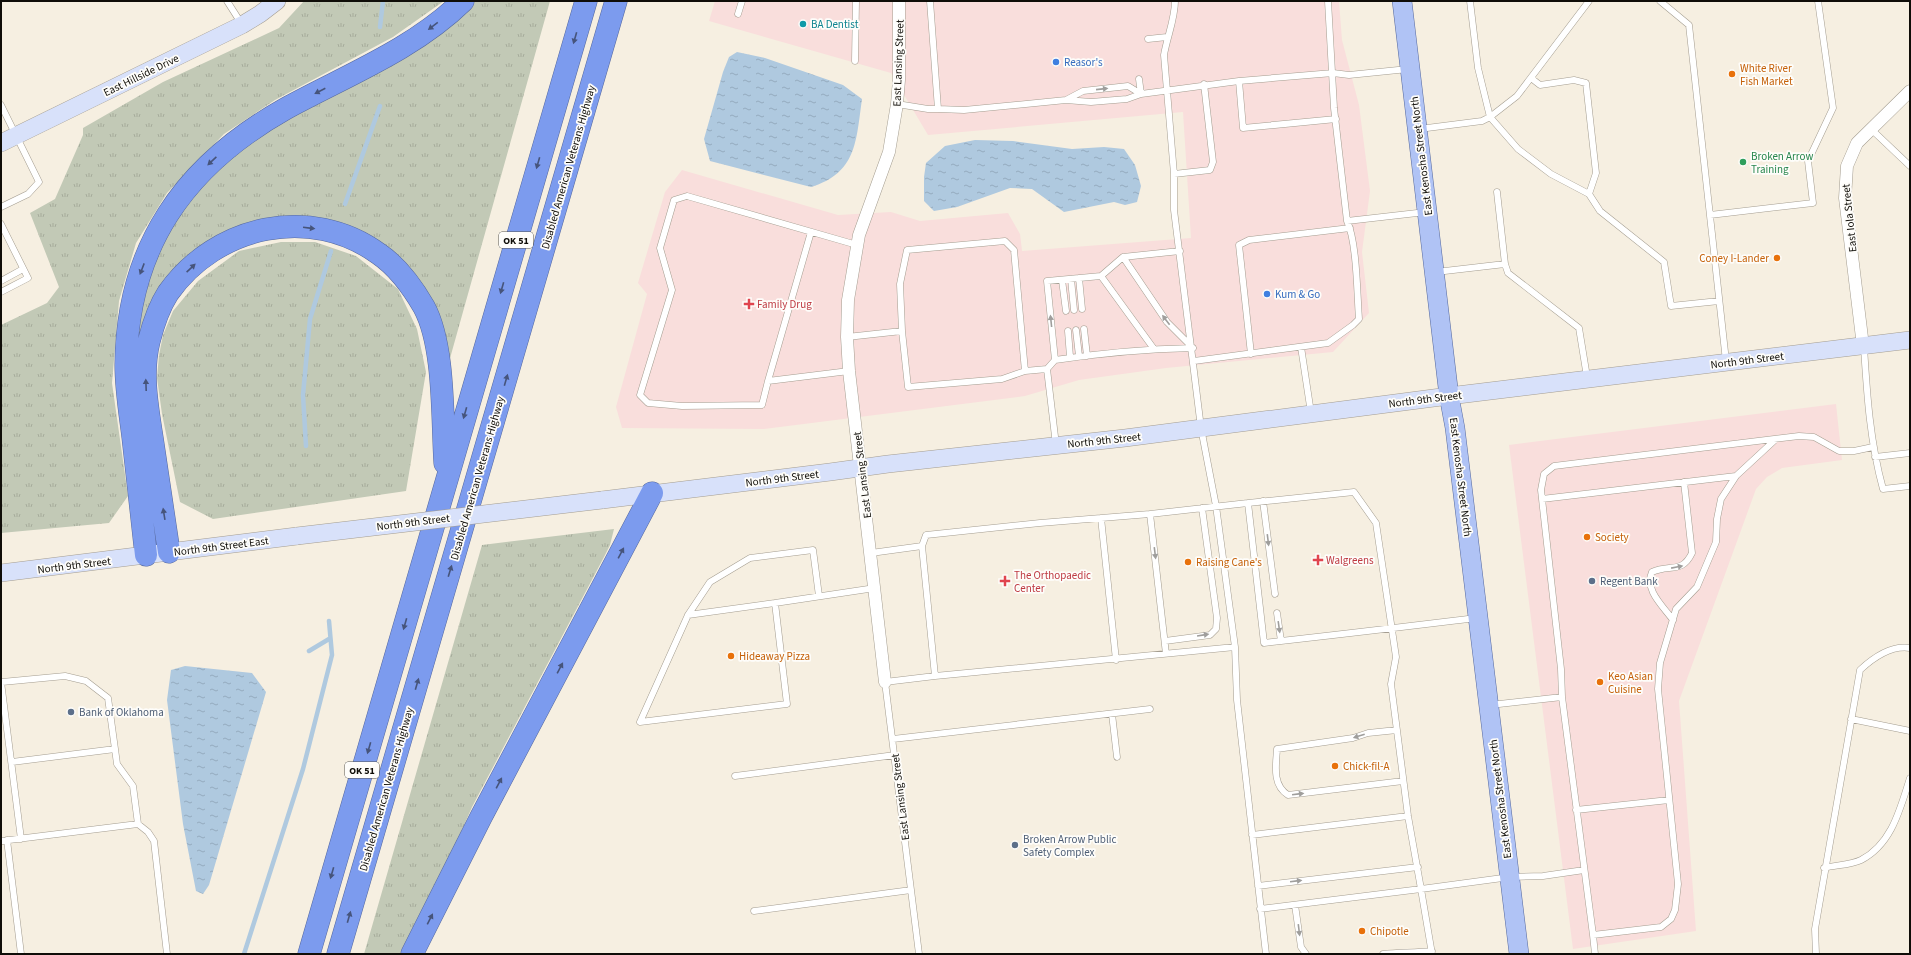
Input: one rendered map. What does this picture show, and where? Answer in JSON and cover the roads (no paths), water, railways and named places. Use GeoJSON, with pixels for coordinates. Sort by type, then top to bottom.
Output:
{"type":"FeatureCollection","features":[{"type":"Feature","properties":{"kind":"highway"},"geometry":{"type":"LineString","coordinates":[[146,555],[128,397],[126,367],[127,339],[137,283],[150,248],[166,215],[180,195],[200,172],[235,140],[286,109],[370,66],[428,29],[463,1]]}},
{"type":"Feature","properties":{"kind":"highway","name":"OK 51"},"geometry":{"type":"LineString","coordinates":[[309,954],[586,1]]}},
{"type":"Feature","properties":{"kind":"highway","name":"Disabled American Veterans Highway"},"geometry":{"type":"LineString","coordinates":[[338,954],[616,1]]}},
{"type":"Feature","properties":{"kind":"highway"},"geometry":{"type":"LineString","coordinates":[[169,552],[147,402],[146,371],[149,343],[156,318],[167,295],[191,267],[218,247],[235,238],[261,229],[283,226],[306,227],[347,236],[379,254],[404,277],[424,308],[433,327],[438,349],[446,479]]}},
{"type":"Feature","properties":{"kind":"highway"},"geometry":{"type":"LineString","coordinates":[[412,954],[485,810],[652,494]]}},
{"type":"Feature","properties":{"kind":"main road","name":"East Hillside Drive"},"geometry":{"type":"LineString","coordinates":[[1,143],[242,25],[277,1]]}},
{"type":"Feature","properties":{"kind":"main road","name":"East Kenosha Street North"},"geometry":{"type":"LineString","coordinates":[[1402,1],[1449,396],[1455,428],[1519,954]]}},
{"type":"Feature","properties":{"kind":"main road","name":"North 9th Street"},"geometry":{"type":"LineString","coordinates":[[297,536],[1056,446],[1449,396],[1910,340]]}},
{"type":"Feature","properties":{"kind":"main road","name":"North 9th Street East"},"geometry":{"type":"LineString","coordinates":[[146,555],[297,536]]}},
{"type":"Feature","properties":{"kind":"main road","name":"North 9th Street"},"geometry":{"type":"LineString","coordinates":[[1,573],[146,555]]}},
{"type":"Feature","properties":{"kind":"street","name":"East Lansing Street"},"geometry":{"type":"LineString","coordinates":[[885,682],[846,337],[848,300],[859,235],[888,152],[897,104],[899,80],[899,1]]}},
{"type":"Feature","properties":{"kind":"street","name":"East Iola Street"},"geometry":{"type":"LineString","coordinates":[[1864,346],[1845,186],[1847,166],[1850,155],[1857,143],[1910,91]]}},
{"type":"Feature","properties":{"kind":"lane"},"geometry":{"type":"LineString","coordinates":[[227,1],[242,25]]}},
{"type":"Feature","properties":{"kind":"lane"},"geometry":{"type":"LineString","coordinates":[[738,14],[742,1]]}},
{"type":"Feature","properties":{"kind":"lane"},"geometry":{"type":"LineString","coordinates":[[855,61],[856,1]]}},
{"type":"Feature","properties":{"kind":"lane"},"geometry":{"type":"LineString","coordinates":[[930,1],[938,109]]}},
{"type":"Feature","properties":{"kind":"lane"},"geometry":{"type":"LineString","coordinates":[[1175,1],[1175,11],[1167,37],[1164,55],[1174,174],[1174,210],[1193,348],[1201,428],[1216,506],[1235,647],[1236,700],[1266,954]]}},
{"type":"Feature","properties":{"kind":"lane"},"geometry":{"type":"LineString","coordinates":[[1194,361],[1328,343],[1353,326],[1359,319],[1350,228],[1347,221],[1336,119],[1328,1]]}},
{"type":"Feature","properties":{"kind":"lane"},"geometry":{"type":"LineString","coordinates":[[1470,1],[1478,68],[1490,117],[1518,149],[1551,174],[1589,194],[1600,211],[1664,262],[1671,306],[1719,301]]}},
{"type":"Feature","properties":{"kind":"lane"},"geometry":{"type":"LineString","coordinates":[[1417,130],[1482,121],[1490,117],[1517,96],[1588,1]]}},
{"type":"Feature","properties":{"kind":"lane"},"geometry":{"type":"LineString","coordinates":[[1660,1],[1689,25],[1726,362]]}},
{"type":"Feature","properties":{"kind":"lane"},"geometry":{"type":"LineString","coordinates":[[1710,215],[1813,203],[1808,161],[1832,108],[1818,1]]}},
{"type":"Feature","properties":{"kind":"lane"},"geometry":{"type":"LineString","coordinates":[[1148,39],[1167,37]]}},
{"type":"Feature","properties":{"kind":"lane"},"geometry":{"type":"LineString","coordinates":[[897,104],[928,109],[964,110],[1066,100],[1091,102],[1127,99],[1141,94],[1204,84],[1333,73],[1350,75],[1410,69]]}},
{"type":"Feature","properties":{"kind":"lane"},"geometry":{"type":"LineString","coordinates":[[1531,78],[1540,85],[1574,80],[1586,83],[1596,173],[1589,194]]}},
{"type":"Feature","properties":{"kind":"lane"},"geometry":{"type":"LineString","coordinates":[[1139,79],[1141,94]]}},
{"type":"Feature","properties":{"kind":"lane"},"geometry":{"type":"LineString","coordinates":[[1239,81],[1244,128],[1336,119]]}},
{"type":"Feature","properties":{"kind":"lane"},"geometry":{"type":"LineString","coordinates":[[1174,174],[1210,170],[1213,162],[1204,84]]}},
{"type":"Feature","properties":{"kind":"lane"},"geometry":{"type":"LineString","coordinates":[[1066,100],[1082,91],[1128,86],[1141,94]]}},
{"type":"Feature","properties":{"kind":"lane"},"geometry":{"type":"LineString","coordinates":[[1,105],[39,182],[28,194],[1,207]]}},
{"type":"Feature","properties":{"kind":"lane"},"geometry":{"type":"LineString","coordinates":[[1872,129],[1910,166]]}},
{"type":"Feature","properties":{"kind":"lane"},"geometry":{"type":"LineString","coordinates":[[1496,192],[1505,264],[1508,272],[1579,328],[1587,379]]}},
{"type":"Feature","properties":{"kind":"lane"},"geometry":{"type":"LineString","coordinates":[[811,232],[762,406],[682,406],[648,403],[640,395],[672,290],[660,248],[674,200],[687,196],[857,245]]}},
{"type":"Feature","properties":{"kind":"lane"},"geometry":{"type":"LineString","coordinates":[[1347,221],[1427,212]]}},
{"type":"Feature","properties":{"kind":"lane"},"geometry":{"type":"LineString","coordinates":[[1,224],[28,278],[1,292]]}},
{"type":"Feature","properties":{"kind":"lane"},"geometry":{"type":"LineString","coordinates":[[1251,354],[1239,245],[1249,240],[1350,228]]}},
{"type":"Feature","properties":{"kind":"lane"},"geometry":{"type":"LineString","coordinates":[[1025,372],[1014,250],[1004,240],[907,250],[900,284],[902,331],[908,387],[1002,379],[1025,372],[1047,369],[1055,360],[1079,356],[1154,349],[1193,348]]}},
{"type":"Feature","properties":{"kind":"lane"},"geometry":{"type":"LineString","coordinates":[[1055,360],[1047,281],[1101,276],[1123,257],[1180,251]]}},
{"type":"Feature","properties":{"kind":"lane"},"geometry":{"type":"LineString","coordinates":[[1123,257],[1167,322],[1193,348]]}},
{"type":"Feature","properties":{"kind":"lane"},"geometry":{"type":"LineString","coordinates":[[1434,272],[1505,264]]}},
{"type":"Feature","properties":{"kind":"lane"},"geometry":{"type":"LineString","coordinates":[[1,280],[23,269]]}},
{"type":"Feature","properties":{"kind":"lane"},"geometry":{"type":"LineString","coordinates":[[1101,276],[1154,349]]}},
{"type":"Feature","properties":{"kind":"lane"},"geometry":{"type":"LineString","coordinates":[[1078,278],[1082,309]]}},
{"type":"Feature","properties":{"kind":"lane"},"geometry":{"type":"LineString","coordinates":[[1071,279],[1074,310]]}},
{"type":"Feature","properties":{"kind":"lane"},"geometry":{"type":"LineString","coordinates":[[1062,280],[1066,311]]}},
{"type":"Feature","properties":{"kind":"lane"},"geometry":{"type":"LineString","coordinates":[[1084,329],[1087,356]]}},
{"type":"Feature","properties":{"kind":"lane"},"geometry":{"type":"LineString","coordinates":[[1076,330],[1079,356]]}},
{"type":"Feature","properties":{"kind":"lane"},"geometry":{"type":"LineString","coordinates":[[846,337],[902,331]]}},
{"type":"Feature","properties":{"kind":"lane"},"geometry":{"type":"LineString","coordinates":[[1068,331],[1070,358]]}},
{"type":"Feature","properties":{"kind":"lane"},"geometry":{"type":"LineString","coordinates":[[1864,346],[1873,447],[1883,489],[1910,486]]}},
{"type":"Feature","properties":{"kind":"lane"},"geometry":{"type":"LineString","coordinates":[[1301,347],[1312,414]]}},
{"type":"Feature","properties":{"kind":"lane"},"geometry":{"type":"LineString","coordinates":[[1047,369],[1056,446]]}},
{"type":"Feature","properties":{"kind":"lane"},"geometry":{"type":"LineString","coordinates":[[768,381],[849,371]]}},
{"type":"Feature","properties":{"kind":"lane"},"geometry":{"type":"LineString","coordinates":[[1595,954],[1562,697],[1561,669],[1541,490],[1544,474],[1554,466],[1799,436],[1814,437],[1839,451],[1854,452],[1873,447]]}},
{"type":"Feature","properties":{"kind":"lane"},"geometry":{"type":"LineString","coordinates":[[1593,935],[1661,927],[1671,919],[1675,910],[1678,884],[1658,689],[1660,663],[1676,609],[1697,587],[1716,542],[1717,519],[1721,499],[1736,476],[1776,439]]}},
{"type":"Feature","properties":{"kind":"lane"},"geometry":{"type":"LineString","coordinates":[[1875,457],[1910,453]]}},
{"type":"Feature","properties":{"kind":"lane"},"geometry":{"type":"LineString","coordinates":[[1542,499],[1736,476]]}},
{"type":"Feature","properties":{"kind":"lane"},"geometry":{"type":"LineString","coordinates":[[1673,620],[1651,590],[1649,579],[1652,572],[1659,569],[1681,567],[1688,563],[1692,553],[1684,482]]}},
{"type":"Feature","properties":{"kind":"lane"},"geometry":{"type":"LineString","coordinates":[[936,676],[922,546],[926,535],[1150,514],[1248,502],[1354,492],[1376,523],[1396,657],[1391,684],[1403,781],[1432,952],[1413,954],[1397,952],[1383,954]]}},
{"type":"Feature","properties":{"kind":"lane"},"geometry":{"type":"LineString","coordinates":[[1263,501],[1275,594]]}},
{"type":"Feature","properties":{"kind":"lane"},"geometry":{"type":"LineString","coordinates":[[1248,502],[1264,643],[1478,618]]}},
{"type":"Feature","properties":{"kind":"lane"},"geometry":{"type":"LineString","coordinates":[[1165,641],[1210,634],[1216,629],[1217,618],[1202,508]]}},
{"type":"Feature","properties":{"kind":"lane"},"geometry":{"type":"LineString","coordinates":[[1150,514],[1166,654]]}},
{"type":"Feature","properties":{"kind":"lane"},"geometry":{"type":"LineString","coordinates":[[1102,518],[1116,660]]}},
{"type":"Feature","properties":{"kind":"lane"},"geometry":{"type":"LineString","coordinates":[[871,553],[922,546]]}},
{"type":"Feature","properties":{"kind":"lane"},"geometry":{"type":"LineString","coordinates":[[775,603],[787,704],[640,722],[688,615],[710,582],[750,558],[813,550],[819,596]]}},
{"type":"Feature","properties":{"kind":"lane"},"geometry":{"type":"LineString","coordinates":[[688,615],[875,588]]}},
{"type":"Feature","properties":{"kind":"lane"},"geometry":{"type":"LineString","coordinates":[[1277,613],[1281,641]]}},
{"type":"Feature","properties":{"kind":"lane"},"geometry":{"type":"LineString","coordinates":[[1816,954],[1815,929],[1824,868],[1860,670],[1871,660],[1885,651],[1902,646],[1910,648]]}},
{"type":"Feature","properties":{"kind":"lane"},"geometry":{"type":"LineString","coordinates":[[885,682],[1235,647]]}},
{"type":"Feature","properties":{"kind":"lane"},"geometry":{"type":"LineString","coordinates":[[21,838],[2,682],[64,676],[86,681],[108,698],[117,764],[133,786],[138,824],[148,832],[154,841],[167,954]]}},
{"type":"Feature","properties":{"kind":"lane","name":"East Lansing Street"},"geometry":{"type":"LineString","coordinates":[[885,682],[919,954]]}},
{"type":"Feature","properties":{"kind":"lane"},"geometry":{"type":"LineString","coordinates":[[1489,705],[1562,697]]}},
{"type":"Feature","properties":{"kind":"lane"},"geometry":{"type":"LineString","coordinates":[[893,739],[1150,709]]}},
{"type":"Feature","properties":{"kind":"lane"},"geometry":{"type":"LineString","coordinates":[[1112,714],[1116,757]]}},
{"type":"Feature","properties":{"kind":"lane"},"geometry":{"type":"LineString","coordinates":[[1851,719],[1910,731]]}},
{"type":"Feature","properties":{"kind":"lane"},"geometry":{"type":"LineString","coordinates":[[1397,730],[1368,733],[1354,738],[1277,749],[1276,771],[1278,786],[1288,795],[1403,781]]}},
{"type":"Feature","properties":{"kind":"lane"},"geometry":{"type":"LineString","coordinates":[[12,762],[114,749]]}},
{"type":"Feature","properties":{"kind":"lane"},"geometry":{"type":"LineString","coordinates":[[735,776],[895,756]]}},
{"type":"Feature","properties":{"kind":"lane"},"geometry":{"type":"LineString","coordinates":[[1824,868],[1860,860],[1879,847],[1896,821],[1910,778]]}},
{"type":"Feature","properties":{"kind":"lane"},"geometry":{"type":"LineString","coordinates":[[1576,810],[1669,800]]}},
{"type":"Feature","properties":{"kind":"lane"},"geometry":{"type":"LineString","coordinates":[[1252,835],[1408,816]]}},
{"type":"Feature","properties":{"kind":"lane"},"geometry":{"type":"LineString","coordinates":[[21,954],[4,841],[138,824]]}},
{"type":"Feature","properties":{"kind":"lane"},"geometry":{"type":"LineString","coordinates":[[1258,886],[1418,866]]}},
{"type":"Feature","properties":{"kind":"lane"},"geometry":{"type":"LineString","coordinates":[[1260,909],[1510,877],[1543,876],[1584,870]]}},
{"type":"Feature","properties":{"kind":"lane"},"geometry":{"type":"LineString","coordinates":[[754,911],[911,890]]}},
{"type":"Feature","properties":{"kind":"lane"},"geometry":{"type":"LineString","coordinates":[[1295,905],[1301,947],[1306,954]]}},
{"type":"Feature","properties":{"kind":"water"},"geometry":{"type":"Polygon","coordinates":[[[737,52],[765,58],[843,85],[862,99],[858,128],[852,154],[838,173],[826,181],[811,187],[710,161],[704,139],[723,72],[729,57],[737,52]]]}},
{"type":"Feature","properties":{"kind":"water"},"geometry":{"type":"Polygon","coordinates":[[[975,140],[1013,141],[1072,149],[1104,147],[1124,149],[1135,165],[1141,186],[1137,202],[1125,205],[1114,202],[1064,212],[1032,189],[1010,188],[957,207],[934,211],[924,201],[924,177],[926,163],[945,146],[975,140]]]}},
{"type":"Feature","properties":{"kind":"water"},"geometry":{"type":"Polygon","coordinates":[[[185,666],[252,673],[266,692],[209,885],[203,894],[196,891],[183,824],[167,700],[171,670],[185,666]]]}},
{"type":"Feature","properties":{"kind":"waterway"},"geometry":{"type":"LineString","coordinates":[[380,27],[383,1]]}},
{"type":"Feature","properties":{"kind":"waterway"},"geometry":{"type":"LineString","coordinates":[[345,204],[380,106]]}},
{"type":"Feature","properties":{"kind":"waterway"},"geometry":{"type":"LineString","coordinates":[[306,446],[303,395],[310,319],[331,251]]}},
{"type":"Feature","properties":{"kind":"waterway"},"geometry":{"type":"LineString","coordinates":[[244,954],[303,769],[332,655],[329,621]]}},
{"type":"Feature","properties":{"kind":"waterway"},"geometry":{"type":"LineString","coordinates":[[309,651],[329,639]]}},
{"type":"Feature","properties":{"kind":"place","name":"BA Dentist"},"geometry":{"type":"Point","coordinates":[803,24]}},
{"type":"Feature","properties":{"kind":"place","name":"Reasor's"},"geometry":{"type":"Point","coordinates":[1056,62]}},
{"type":"Feature","properties":{"kind":"place","name":"White River Fish Market"},"geometry":{"type":"Point","coordinates":[1732,74]}},
{"type":"Feature","properties":{"kind":"place","name":"Broken Arrow Training"},"geometry":{"type":"Point","coordinates":[1743,162]}},
{"type":"Feature","properties":{"kind":"place","name":"Coney I-Lander"},"geometry":{"type":"Point","coordinates":[1777,258]}},
{"type":"Feature","properties":{"kind":"place","name":"Kum & Go"},"geometry":{"type":"Point","coordinates":[1267,294]}},
{"type":"Feature","properties":{"kind":"place","name":"Family Drug"},"geometry":{"type":"Point","coordinates":[749,304]}},
{"type":"Feature","properties":{"kind":"place","name":"Society"},"geometry":{"type":"Point","coordinates":[1587,537]}},
{"type":"Feature","properties":{"kind":"place","name":"Walgreens"},"geometry":{"type":"Point","coordinates":[1318,560]}},
{"type":"Feature","properties":{"kind":"place","name":"Raising Cane's"},"geometry":{"type":"Point","coordinates":[1188,562]}},
{"type":"Feature","properties":{"kind":"place","name":"The Orthopaedic Center"},"geometry":{"type":"Point","coordinates":[1005,581]}},
{"type":"Feature","properties":{"kind":"place","name":"Regent Bank"},"geometry":{"type":"Point","coordinates":[1592,581]}},
{"type":"Feature","properties":{"kind":"place","name":"Hideaway Pizza"},"geometry":{"type":"Point","coordinates":[731,656]}},
{"type":"Feature","properties":{"kind":"place","name":"Keo Asian Cuisine"},"geometry":{"type":"Point","coordinates":[1600,682]}},
{"type":"Feature","properties":{"kind":"place","name":"Bank of Oklahoma"},"geometry":{"type":"Point","coordinates":[71,712]}},
{"type":"Feature","properties":{"kind":"place","name":"Chick-fil-A"},"geometry":{"type":"Point","coordinates":[1335,766]}},
{"type":"Feature","properties":{"kind":"place","name":"Broken Arrow Public Safety Complex"},"geometry":{"type":"Point","coordinates":[1015,845]}},
{"type":"Feature","properties":{"kind":"place","name":"Chipotle"},"geometry":{"type":"Point","coordinates":[1362,931]}}]}
